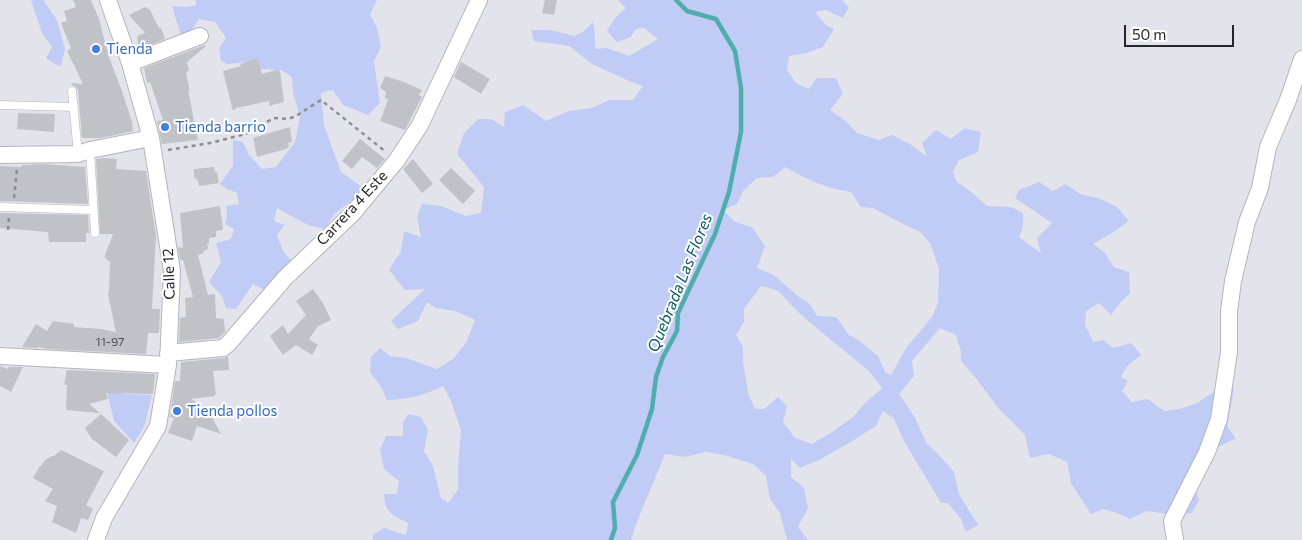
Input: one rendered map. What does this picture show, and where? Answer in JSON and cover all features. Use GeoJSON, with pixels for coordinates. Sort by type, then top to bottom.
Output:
{"type":"FeatureCollection","features":[{"type":"Feature","properties":{"kind":"street","name":"Calle 12"},"geometry":{"type":"LineString","coordinates":[[96,540],[104,518],[158,426],[168,359],[172,271],[153,145],[130,63],[108,0]]}},
{"type":"Feature","properties":{"kind":"street","name":"Carrera 4 Este"},"geometry":{"type":"LineString","coordinates":[[0,356],[168,359],[223,348],[285,278],[353,213],[396,160],[420,125],[479,0]]}},
{"type":"Feature","properties":{"kind":"street"},"geometry":{"type":"LineString","coordinates":[[130,63],[200,36]]}},
{"type":"Feature","properties":{"kind":"street"},"geometry":{"type":"LineString","coordinates":[[1175,540],[1172,521],[1207,452],[1219,419],[1229,352],[1229,310],[1233,281],[1247,222],[1260,188],[1268,148],[1288,100],[1302,59]]}},
{"type":"Feature","properties":{"kind":"street"},"geometry":{"type":"LineString","coordinates":[[0,155],[84,152],[153,145]]}},
{"type":"Feature","properties":{"kind":"lane"},"geometry":{"type":"LineString","coordinates":[[72,92],[84,152],[95,233]]}},
{"type":"Feature","properties":{"kind":"lane"},"geometry":{"type":"LineString","coordinates":[[0,105],[74,107]]}},
{"type":"Feature","properties":{"kind":"lane"},"geometry":{"type":"LineString","coordinates":[[0,207],[93,210]]}},
{"type":"Feature","properties":{"kind":"path"},"geometry":{"type":"LineString","coordinates":[[153,145],[210,143],[246,134],[274,118],[288,119],[296,116],[322,100],[396,160]]}},
{"type":"Feature","properties":{"kind":"path"},"geometry":{"type":"LineString","coordinates":[[13,207],[19,155]]}},
{"type":"Feature","properties":{"kind":"shaded area"},"geometry":{"type":"Polygon","coordinates":[[[31,0],[43,0],[57,20],[65,49],[61,66],[46,58],[52,47],[42,33],[31,0]]]}},
{"type":"Feature","properties":{"kind":"shaded area"},"geometry":{"type":"Polygon","coordinates":[[[195,0],[377,0],[370,14],[377,28],[381,47],[374,61],[380,103],[368,115],[343,105],[333,90],[321,93],[324,125],[341,172],[362,187],[354,199],[334,214],[325,229],[308,225],[277,208],[274,221],[285,225],[277,235],[283,251],[295,265],[269,292],[253,284],[236,309],[226,308],[222,296],[209,282],[221,262],[216,243],[231,239],[234,229],[225,224],[227,217],[226,206],[239,204],[237,193],[220,184],[233,166],[233,140],[243,142],[249,155],[262,169],[276,167],[295,142],[300,117],[293,93],[292,77],[281,70],[261,69],[247,62],[228,64],[221,61],[219,48],[226,38],[215,22],[199,19],[191,31],[181,36],[172,6],[187,7],[196,5],[195,0]]]}},
{"type":"Feature","properties":{"kind":"shaded area"},"geometry":{"type":"Polygon","coordinates":[[[618,0],[842,0],[849,7],[843,18],[826,10],[815,12],[827,26],[834,29],[823,47],[807,53],[789,56],[787,70],[796,83],[809,89],[817,78],[836,78],[843,94],[830,110],[846,121],[857,133],[879,140],[892,135],[910,144],[927,157],[922,143],[936,130],[951,139],[965,128],[981,132],[978,152],[959,160],[953,172],[957,182],[987,206],[1011,207],[1023,213],[1023,227],[1019,237],[1041,253],[1037,238],[1052,223],[1015,198],[1019,190],[1039,182],[1053,191],[1066,184],[1080,194],[1101,199],[1117,207],[1129,221],[1093,244],[1104,252],[1114,267],[1129,272],[1130,293],[1111,315],[1099,303],[1086,311],[1085,325],[1093,342],[1103,340],[1113,348],[1131,343],[1141,355],[1127,366],[1121,377],[1128,381],[1122,391],[1132,402],[1148,399],[1164,411],[1180,409],[1197,403],[1218,389],[1234,389],[1227,426],[1236,438],[1214,449],[1194,486],[1199,500],[1192,513],[1176,515],[1146,511],[1130,519],[1103,509],[1091,514],[1071,483],[1067,462],[1049,454],[1030,458],[1025,435],[999,409],[961,361],[961,352],[956,335],[940,328],[912,361],[914,376],[899,394],[914,416],[927,444],[954,472],[959,494],[978,525],[966,532],[961,519],[948,503],[941,503],[904,441],[894,419],[883,411],[876,426],[819,460],[800,468],[791,459],[791,477],[804,488],[808,508],[798,527],[808,540],[787,540],[780,513],[770,499],[766,476],[753,464],[724,455],[706,452],[684,457],[665,454],[631,540],[373,540],[373,535],[384,528],[406,535],[408,523],[390,513],[386,505],[384,494],[397,494],[399,481],[384,469],[380,450],[386,436],[403,436],[403,423],[408,414],[421,417],[428,430],[424,451],[433,466],[441,498],[448,503],[458,490],[461,430],[451,401],[443,386],[416,396],[387,400],[381,387],[370,372],[371,357],[380,348],[390,356],[406,358],[437,369],[453,359],[466,343],[475,320],[455,311],[436,308],[427,302],[418,321],[398,329],[391,321],[425,289],[405,290],[389,270],[401,251],[404,231],[421,237],[417,217],[422,204],[441,206],[466,216],[481,213],[484,187],[457,154],[464,133],[478,119],[491,119],[504,127],[505,112],[523,105],[546,121],[569,111],[592,108],[609,100],[633,100],[643,86],[592,64],[569,46],[534,41],[531,30],[550,30],[574,36],[583,32],[593,22],[595,49],[607,48],[629,56],[658,39],[644,28],[636,29],[631,37],[617,42],[607,31],[614,19],[626,8],[618,0]],[[785,167],[773,177],[757,178],[743,191],[737,204],[723,210],[735,222],[752,227],[765,246],[757,268],[774,275],[810,304],[817,316],[836,317],[849,335],[860,341],[878,356],[885,372],[891,375],[906,348],[932,317],[938,303],[939,269],[930,243],[919,231],[873,208],[861,207],[851,192],[816,183],[785,167]],[[761,286],[744,309],[744,322],[736,335],[743,347],[743,361],[748,393],[755,409],[764,409],[778,397],[787,406],[783,422],[795,438],[812,444],[853,417],[882,388],[869,371],[808,321],[779,291],[761,286]]]}},
{"type":"Feature","properties":{"kind":"shaded area"},"geometry":{"type":"Polygon","coordinates":[[[105,383],[123,384],[124,394],[152,395],[144,427],[134,443],[114,421],[105,383]]]}},
{"type":"Feature","properties":{"kind":"building"},"geometry":{"type":"Polygon","coordinates":[[[73,0],[91,0],[99,19],[109,57],[132,122],[133,131],[101,138],[82,138],[78,90],[71,83],[83,84],[67,51],[71,48],[61,23],[67,21],[64,11],[76,7],[73,0]]]}},
{"type":"Feature","properties":{"kind":"building"},"geometry":{"type":"Polygon","coordinates":[[[545,0],[557,0],[554,15],[542,13],[545,0]]]}},
{"type":"Feature","properties":{"kind":"building"},"geometry":{"type":"Polygon","coordinates":[[[145,7],[150,10],[159,28],[161,28],[165,39],[139,49],[137,36],[145,33],[129,15],[145,7]]]}},
{"type":"Feature","properties":{"kind":"building"},"geometry":{"type":"Polygon","coordinates":[[[205,45],[187,62],[189,71],[186,72],[198,140],[162,144],[157,121],[163,120],[150,82],[147,83],[144,68],[205,45]]]}},
{"type":"Feature","properties":{"kind":"building"},"geometry":{"type":"Polygon","coordinates":[[[258,58],[262,74],[279,69],[284,102],[269,106],[269,101],[236,108],[233,111],[223,71],[241,66],[240,64],[258,58]]]}},
{"type":"Feature","properties":{"kind":"building"},"geometry":{"type":"Polygon","coordinates":[[[461,62],[490,79],[481,94],[454,77],[461,62]]]}},
{"type":"Feature","properties":{"kind":"building"},"geometry":{"type":"Polygon","coordinates":[[[385,76],[422,90],[419,95],[422,97],[405,130],[380,121],[388,100],[385,98],[386,92],[380,88],[385,76]]]}},
{"type":"Feature","properties":{"kind":"building"},"geometry":{"type":"Polygon","coordinates":[[[18,113],[55,114],[54,132],[17,129],[18,113]]]}},
{"type":"Feature","properties":{"kind":"building"},"geometry":{"type":"Polygon","coordinates":[[[290,127],[292,142],[288,143],[289,147],[257,157],[253,138],[290,127]]]}},
{"type":"Feature","properties":{"kind":"building"},"geometry":{"type":"Polygon","coordinates":[[[360,139],[385,159],[377,168],[362,157],[352,169],[342,161],[360,139]]]}},
{"type":"Feature","properties":{"kind":"building"},"geometry":{"type":"Polygon","coordinates":[[[96,159],[117,159],[116,169],[146,171],[156,236],[152,309],[160,309],[159,333],[148,333],[146,354],[22,347],[36,324],[47,331],[53,321],[74,324],[74,327],[116,332],[108,295],[110,262],[105,258],[113,234],[100,234],[96,159]]]}},
{"type":"Feature","properties":{"kind":"building"},"geometry":{"type":"Polygon","coordinates":[[[413,159],[433,184],[422,193],[403,169],[413,159]]]}},
{"type":"Feature","properties":{"kind":"building"},"geometry":{"type":"Polygon","coordinates":[[[43,164],[85,167],[88,204],[0,201],[0,166],[21,167],[22,165],[43,164]]]}},
{"type":"Feature","properties":{"kind":"building"},"geometry":{"type":"Polygon","coordinates":[[[214,167],[219,183],[199,186],[198,181],[194,177],[194,169],[214,167]]]}},
{"type":"Feature","properties":{"kind":"building"},"geometry":{"type":"Polygon","coordinates":[[[451,168],[475,191],[463,204],[439,180],[451,168]]]}},
{"type":"Feature","properties":{"kind":"building"},"geometry":{"type":"Polygon","coordinates":[[[220,206],[223,230],[216,231],[216,237],[209,238],[207,250],[198,255],[208,295],[215,294],[216,318],[224,319],[225,332],[219,338],[179,342],[180,318],[186,317],[185,298],[193,297],[183,260],[180,260],[178,247],[183,248],[180,213],[220,206]]]}},
{"type":"Feature","properties":{"kind":"building"},"geometry":{"type":"Polygon","coordinates":[[[0,213],[88,215],[89,233],[86,233],[86,242],[49,242],[48,232],[0,228],[0,213]]]}},
{"type":"Feature","properties":{"kind":"building"},"geometry":{"type":"Polygon","coordinates":[[[313,289],[323,303],[331,320],[318,326],[309,339],[318,345],[312,355],[296,345],[283,355],[270,336],[283,325],[288,334],[306,315],[296,301],[313,289]]]}},
{"type":"Feature","properties":{"kind":"building"},"geometry":{"type":"Polygon","coordinates":[[[228,356],[229,370],[213,371],[215,396],[191,399],[209,412],[221,434],[197,426],[192,441],[168,433],[174,418],[170,417],[175,381],[180,381],[181,362],[228,356]]]}},
{"type":"Feature","properties":{"kind":"building"},"geometry":{"type":"Polygon","coordinates":[[[0,366],[8,369],[9,367],[23,367],[11,392],[0,386],[0,366]]]}},
{"type":"Feature","properties":{"kind":"building"},"geometry":{"type":"Polygon","coordinates":[[[67,370],[155,374],[153,394],[106,393],[108,399],[89,404],[100,413],[66,410],[67,385],[64,385],[67,370]]]}},
{"type":"Feature","properties":{"kind":"building"},"geometry":{"type":"Polygon","coordinates":[[[101,414],[129,440],[116,457],[92,439],[85,428],[101,414]]]}},
{"type":"Feature","properties":{"kind":"building"},"geometry":{"type":"Polygon","coordinates":[[[61,450],[104,471],[86,505],[93,509],[88,520],[81,518],[76,533],[52,522],[57,506],[45,501],[53,489],[33,478],[45,460],[61,450]]]}},
{"type":"Feature","properties":{"kind":"waterway","name":"Quebrada Las Flores"},"geometry":{"type":"LineString","coordinates":[[611,540],[615,528],[613,502],[637,455],[652,409],[656,377],[663,357],[677,331],[678,313],[715,234],[729,192],[741,132],[741,88],[735,51],[716,19],[687,11],[676,0]]}},
{"type":"Feature","properties":{"kind":"place","name":"Tienda"},"geometry":{"type":"Point","coordinates":[96,49]}},
{"type":"Feature","properties":{"kind":"place","name":"Tienda barrio"},"geometry":{"type":"Point","coordinates":[165,127]}},
{"type":"Feature","properties":{"kind":"place","name":"Tienda pollos"},"geometry":{"type":"Point","coordinates":[177,411]}}]}
